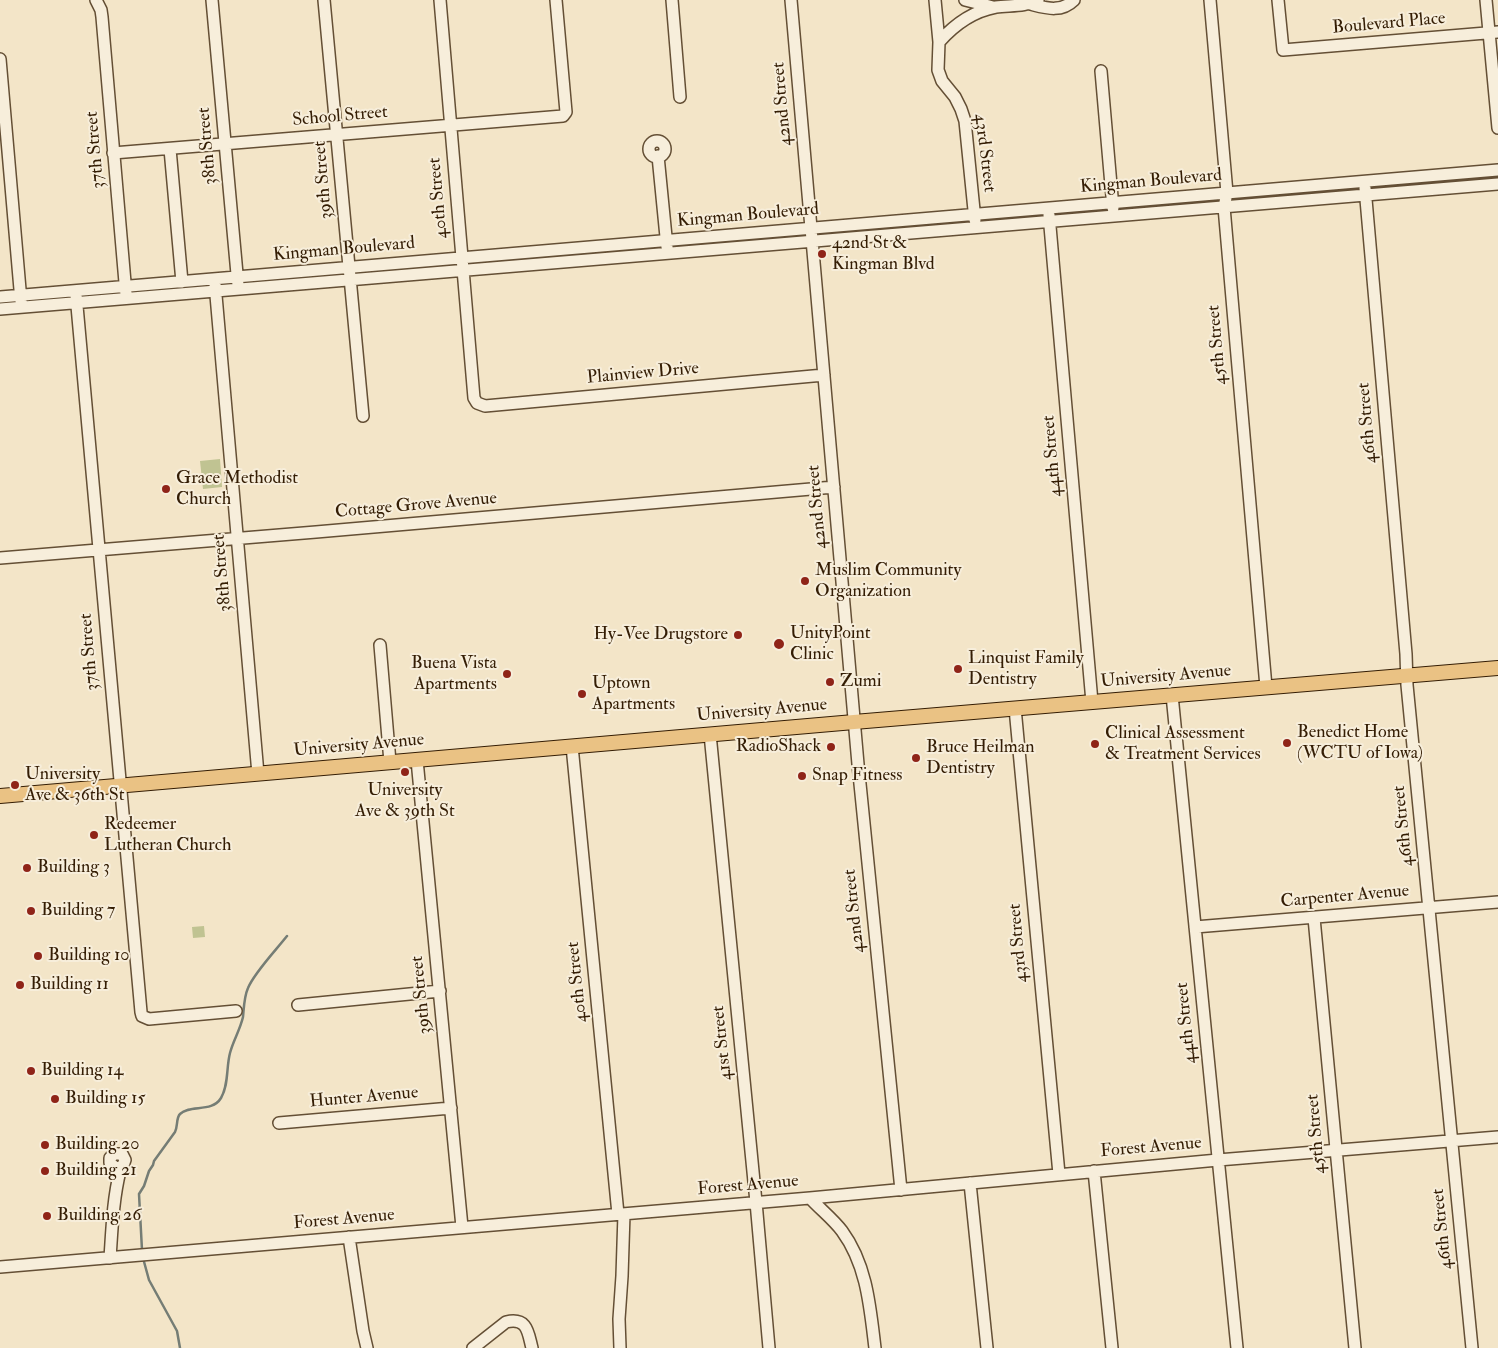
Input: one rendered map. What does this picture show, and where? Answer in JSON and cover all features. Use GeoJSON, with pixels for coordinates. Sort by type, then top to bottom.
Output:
{"type":"FeatureCollection","features":[{"type":"Feature","properties":{"kind":"main road","name":"University Avenue"},"geometry":{"type":"LineString","coordinates":[[0,796],[1498,668]]}},
{"type":"Feature","properties":{"kind":"street","name":"37th Street"},"geometry":{"type":"LineString","coordinates":[[96,0],[102,17],[126,293]]}},
{"type":"Feature","properties":{"kind":"street","name":"38th Street"},"geometry":{"type":"LineString","coordinates":[[212,0],[238,290]]}},
{"type":"Feature","properties":{"kind":"street","name":"39th Street"},"geometry":{"type":"LineString","coordinates":[[324,0],[363,416]]}},
{"type":"Feature","properties":{"kind":"street","name":"40th Street"},"geometry":{"type":"LineString","coordinates":[[440,0],[473,394]]}},
{"type":"Feature","properties":{"kind":"street","name":"School Street"},"geometry":{"type":"LineString","coordinates":[[113,153],[563,116],[566,112],[556,0]]}},
{"type":"Feature","properties":{"kind":"street"},"geometry":{"type":"LineString","coordinates":[[672,0],[680,97]]}},
{"type":"Feature","properties":{"kind":"street","name":"42nd Street"},"geometry":{"type":"LineString","coordinates":[[791,0],[854,722],[901,1190]]}},
{"type":"Feature","properties":{"kind":"street","name":"43rd Street"},"geometry":{"type":"LineString","coordinates":[[935,0],[939,42],[938,70],[942,81],[955,97],[965,121],[975,228]]}},
{"type":"Feature","properties":{"kind":"street"},"geometry":{"type":"LineString","coordinates":[[965,0],[995,8]]}},
{"type":"Feature","properties":{"kind":"street"},"geometry":{"type":"LineString","coordinates":[[939,42],[962,21],[980,12],[1034,2],[1058,9],[1066,7],[1074,0]]}},
{"type":"Feature","properties":{"kind":"street","name":"45th Street"},"geometry":{"type":"LineString","coordinates":[[1210,0],[1227,193],[1224,207],[1266,687]]}},
{"type":"Feature","properties":{"kind":"street","name":"Boulevard Place"},"geometry":{"type":"LineString","coordinates":[[1278,0],[1283,50],[1494,32]]}},
{"type":"Feature","properties":{"kind":"street"},"geometry":{"type":"LineString","coordinates":[[1490,4],[1494,32],[1498,128]]}},
{"type":"Feature","properties":{"kind":"street"},"geometry":{"type":"LineString","coordinates":[[0,59],[21,307]]}},
{"type":"Feature","properties":{"kind":"street"},"geometry":{"type":"LineString","coordinates":[[1101,70],[1114,216]]}},
{"type":"Feature","properties":{"kind":"street"},"geometry":{"type":"LineString","coordinates":[[170,149],[182,282]]}},
{"type":"Feature","properties":{"kind":"street"},"geometry":{"type":"LineString","coordinates":[[658,156],[668,254]]}},
{"type":"Feature","properties":{"kind":"street","name":"Kingman Boulevard"},"geometry":{"type":"LineString","coordinates":[[0,309],[76,297],[215,285],[237,278],[349,267],[1498,170]]}},
{"type":"Feature","properties":{"kind":"street","name":"46th Street"},"geometry":{"type":"LineString","coordinates":[[1364,181],[1407,675],[1472,1348]]}},
{"type":"Feature","properties":{"kind":"street","name":"Kingman Boulevard"},"geometry":{"type":"LineString","coordinates":[[126,293],[182,282],[215,285],[238,290],[1498,184]]}},
{"type":"Feature","properties":{"kind":"street","name":"44th Street"},"geometry":{"type":"LineString","coordinates":[[1048,208],[1092,702]]}},
{"type":"Feature","properties":{"kind":"street","name":"38th Street"},"geometry":{"type":"LineString","coordinates":[[215,285],[258,774]]}},
{"type":"Feature","properties":{"kind":"street","name":"Kingman Boulevard"},"geometry":{"type":"LineString","coordinates":[[0,297],[20,295],[76,297]]}},
{"type":"Feature","properties":{"kind":"street","name":"37th Street"},"geometry":{"type":"LineString","coordinates":[[76,297],[140,1010],[142,1016],[149,1018],[236,1011]]}},
{"type":"Feature","properties":{"kind":"street","name":"Plainview Drive"},"geometry":{"type":"LineString","coordinates":[[473,394],[477,403],[485,406],[824,375]]}},
{"type":"Feature","properties":{"kind":"street","name":"Cottage Grove Avenue"},"geometry":{"type":"LineString","coordinates":[[0,558],[834,487]]}},
{"type":"Feature","properties":{"kind":"street"},"geometry":{"type":"LineString","coordinates":[[380,645],[390,762]]}},
{"type":"Feature","properties":{"kind":"street","name":"44th Street"},"geometry":{"type":"LineString","coordinates":[[1172,695],[1237,1348]]}},
{"type":"Feature","properties":{"kind":"street","name":"43rd Street"},"geometry":{"type":"LineString","coordinates":[[1015,708],[1059,1174]]}},
{"type":"Feature","properties":{"kind":"street","name":"41st Street"},"geometry":{"type":"LineString","coordinates":[[710,734],[769,1348]]}},
{"type":"Feature","properties":{"kind":"street","name":"40th Street"},"geometry":{"type":"LineString","coordinates":[[572,746],[621,1214],[620,1348]]}},
{"type":"Feature","properties":{"kind":"street","name":"39th Street"},"geometry":{"type":"LineString","coordinates":[[417,760],[462,1227]]}},
{"type":"Feature","properties":{"kind":"street","name":"Carpenter Avenue"},"geometry":{"type":"LineString","coordinates":[[1195,928],[1498,902]]}},
{"type":"Feature","properties":{"kind":"street","name":"45th Street"},"geometry":{"type":"LineString","coordinates":[[1314,918],[1356,1348]]}},
{"type":"Feature","properties":{"kind":"street"},"geometry":{"type":"LineString","coordinates":[[298,1005],[440,991]]}},
{"type":"Feature","properties":{"kind":"street","name":"Hunter Avenue"},"geometry":{"type":"LineString","coordinates":[[279,1123],[451,1108]]}},
{"type":"Feature","properties":{"kind":"street","name":"Forest Avenue"},"geometry":{"type":"LineString","coordinates":[[0,1267],[1498,1137]]}},
{"type":"Feature","properties":{"kind":"street"},"geometry":{"type":"LineString","coordinates":[[116,1257],[115,1197],[121,1167]]}},
{"type":"Feature","properties":{"kind":"street"},"geometry":{"type":"LineString","coordinates":[[1094,1171],[1112,1348]]}},
{"type":"Feature","properties":{"kind":"street"},"geometry":{"type":"LineString","coordinates":[[970,1183],[987,1348]]}},
{"type":"Feature","properties":{"kind":"street"},"geometry":{"type":"LineString","coordinates":[[810,1198],[841,1230],[859,1260],[865,1282],[875,1348]]}},
{"type":"Feature","properties":{"kind":"street"},"geometry":{"type":"LineString","coordinates":[[349,1237],[367,1348]]}},
{"type":"Feature","properties":{"kind":"street"},"geometry":{"type":"LineString","coordinates":[[473,1348],[511,1320],[525,1325],[530,1334],[532,1348]]}},
{"type":"Feature","properties":{"kind":"green space"},"geometry":{"type":"Polygon","coordinates":[[[220,459],[222,487],[203,489],[200,461],[220,459]]]}},
{"type":"Feature","properties":{"kind":"green space"},"geometry":{"type":"Polygon","coordinates":[[[204,926],[205,937],[193,938],[192,927],[204,926]]]}},
{"type":"Feature","properties":{"kind":"waterway"},"geometry":{"type":"LineString","coordinates":[[142,1250],[139,1194],[149,1171],[175,1132],[180,1114],[189,1109],[207,1107],[217,1103],[224,1093],[230,1053],[243,1017],[248,988],[260,969],[287,936]]}},
{"type":"Feature","properties":{"kind":"waterway"},"geometry":{"type":"LineString","coordinates":[[143,1258],[149,1280],[177,1331],[180,1348]]}},
{"type":"Feature","properties":{"kind":"place","name":"42nd St & Kingman Blvd"},"geometry":{"type":"Point","coordinates":[822,254]}},
{"type":"Feature","properties":{"kind":"place","name":"Grace Methodist Church"},"geometry":{"type":"Point","coordinates":[166,489]}},
{"type":"Feature","properties":{"kind":"place","name":"Muslim Community Organization"},"geometry":{"type":"Point","coordinates":[805,581]}},
{"type":"Feature","properties":{"kind":"place","name":"Hy-Vee Drugstore"},"geometry":{"type":"Point","coordinates":[738,635]}},
{"type":"Feature","properties":{"kind":"place","name":"UnityPoint Clinic"},"geometry":{"type":"Point","coordinates":[779,644]}},
{"type":"Feature","properties":{"kind":"place","name":"Linquist Family Dentistry"},"geometry":{"type":"Point","coordinates":[958,669]}},
{"type":"Feature","properties":{"kind":"place","name":"Buena Vista Apartments"},"geometry":{"type":"Point","coordinates":[507,674]}},
{"type":"Feature","properties":{"kind":"place","name":"Zumi"},"geometry":{"type":"Point","coordinates":[830,682]}},
{"type":"Feature","properties":{"kind":"place","name":"Uptown Apartments"},"geometry":{"type":"Point","coordinates":[582,694]}},
{"type":"Feature","properties":{"kind":"place","name":"Benedict Home (WCTU of Iowa)"},"geometry":{"type":"Point","coordinates":[1287,743]}},
{"type":"Feature","properties":{"kind":"place","name":"Clinical Assessment & Treatment Services"},"geometry":{"type":"Point","coordinates":[1095,744]}},
{"type":"Feature","properties":{"kind":"place","name":"RadioShack"},"geometry":{"type":"Point","coordinates":[831,747]}},
{"type":"Feature","properties":{"kind":"place","name":"Bruce Heilman Dentistry"},"geometry":{"type":"Point","coordinates":[916,758]}},
{"type":"Feature","properties":{"kind":"place","name":"University Ave & 39th St"},"geometry":{"type":"Point","coordinates":[405,772]}},
{"type":"Feature","properties":{"kind":"place","name":"Snap Fitness"},"geometry":{"type":"Point","coordinates":[802,776]}},
{"type":"Feature","properties":{"kind":"place","name":"University Ave & 36th St"},"geometry":{"type":"Point","coordinates":[15,785]}},
{"type":"Feature","properties":{"kind":"place","name":"Redeemer Lutheran Church"},"geometry":{"type":"Point","coordinates":[94,835]}},
{"type":"Feature","properties":{"kind":"place","name":"Building 3"},"geometry":{"type":"Point","coordinates":[27,868]}},
{"type":"Feature","properties":{"kind":"place","name":"Building 7"},"geometry":{"type":"Point","coordinates":[31,911]}},
{"type":"Feature","properties":{"kind":"place","name":"Building 10"},"geometry":{"type":"Point","coordinates":[38,956]}},
{"type":"Feature","properties":{"kind":"place","name":"Building 11"},"geometry":{"type":"Point","coordinates":[20,985]}},
{"type":"Feature","properties":{"kind":"place","name":"Building 14"},"geometry":{"type":"Point","coordinates":[31,1071]}},
{"type":"Feature","properties":{"kind":"place","name":"Building 15"},"geometry":{"type":"Point","coordinates":[55,1099]}},
{"type":"Feature","properties":{"kind":"place","name":"Building 20"},"geometry":{"type":"Point","coordinates":[45,1145]}},
{"type":"Feature","properties":{"kind":"place","name":"Building 21"},"geometry":{"type":"Point","coordinates":[45,1171]}},
{"type":"Feature","properties":{"kind":"place","name":"Building 26"},"geometry":{"type":"Point","coordinates":[47,1216]}}]}
